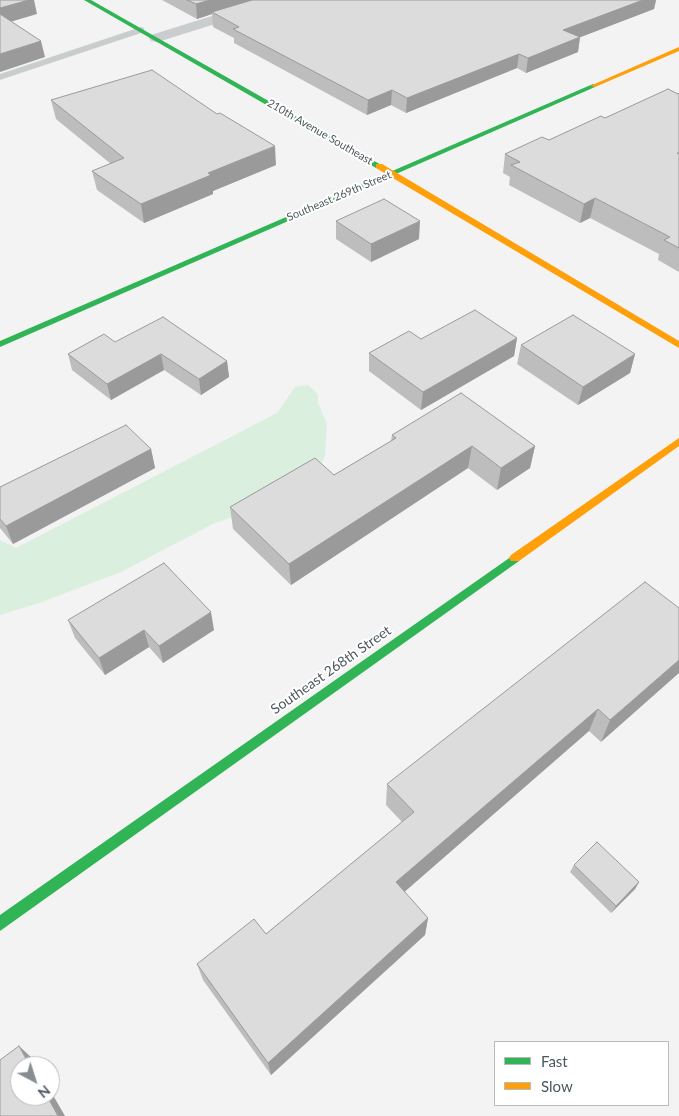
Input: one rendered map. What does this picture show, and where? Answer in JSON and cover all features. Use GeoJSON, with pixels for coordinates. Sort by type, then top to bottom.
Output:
{"type":"FeatureCollection","features":[{"type":"Feature","properties":{"kind":"street","name":"210th Avenue Southeast"},"geometry":{"type":"LineString","coordinates":[[87,0],[392,174],[679,345]]}},
{"type":"Feature","properties":{"kind":"street"},"geometry":{"type":"LineString","coordinates":[[156,38],[277,0]]}},
{"type":"Feature","properties":{"kind":"street","name":"Southeast 269th Street"},"geometry":{"type":"LineString","coordinates":[[0,344],[679,49]]}},
{"type":"Feature","properties":{"kind":"street","name":"Southeast 268th Street"},"geometry":{"type":"LineString","coordinates":[[0,924],[679,441]]}},
{"type":"Feature","properties":{"kind":"lane"},"geometry":{"type":"LineString","coordinates":[[0,77],[141,30]]}},
{"type":"Feature","properties":{"kind":"green space"},"geometry":{"type":"Polygon","coordinates":[[[308,385],[318,394],[318,403],[327,424],[325,456],[317,472],[284,498],[213,524],[121,572],[39,603],[0,615],[0,540],[16,548],[277,413],[295,387],[308,385]]]}},
{"type":"Feature","properties":{"kind":"building"},"geometry":{"type":"Polygon","coordinates":[[[0,0],[29,0],[0,8],[0,0]]]}},
{"type":"Feature","properties":{"kind":"building"},"geometry":{"type":"Polygon","coordinates":[[[187,0],[210,0],[196,4],[187,0]]]}},
{"type":"Feature","properties":{"kind":"building"},"geometry":{"type":"Polygon","coordinates":[[[252,0],[643,0],[563,30],[580,37],[528,58],[519,54],[407,98],[392,90],[368,100],[233,29],[239,27],[212,12],[252,0]]]}},
{"type":"Feature","properties":{"kind":"building"},"geometry":{"type":"Polygon","coordinates":[[[0,14],[41,41],[0,54],[0,14]]]}},
{"type":"Feature","properties":{"kind":"building"},"geometry":{"type":"Polygon","coordinates":[[[152,70],[217,114],[220,113],[275,146],[208,173],[211,175],[141,204],[92,171],[124,158],[51,100],[152,70]]]}},
{"type":"Feature","properties":{"kind":"building"},"geometry":{"type":"Polygon","coordinates":[[[668,89],[679,93],[679,153],[677,153],[679,154],[679,248],[664,240],[670,237],[595,198],[584,204],[511,165],[520,162],[505,154],[542,137],[549,140],[601,116],[605,118],[668,89]]]}},
{"type":"Feature","properties":{"kind":"building"},"geometry":{"type":"Polygon","coordinates":[[[384,199],[420,221],[371,244],[336,221],[384,199]]]}},
{"type":"Feature","properties":{"kind":"building"},"geometry":{"type":"Polygon","coordinates":[[[475,310],[517,338],[423,392],[369,353],[409,331],[421,339],[475,310]]]}},
{"type":"Feature","properties":{"kind":"building"},"geometry":{"type":"Polygon","coordinates":[[[573,315],[635,354],[583,387],[521,345],[573,315]]]}},
{"type":"Feature","properties":{"kind":"building"},"geometry":{"type":"Polygon","coordinates":[[[163,317],[227,361],[199,379],[161,354],[107,384],[68,354],[104,334],[115,342],[163,317]]]}},
{"type":"Feature","properties":{"kind":"building"},"geometry":{"type":"Polygon","coordinates":[[[461,393],[535,446],[501,468],[472,446],[289,564],[230,507],[315,458],[334,475],[396,438],[392,435],[461,393]]]}},
{"type":"Feature","properties":{"kind":"building"},"geometry":{"type":"Polygon","coordinates":[[[126,425],[151,449],[6,526],[0,519],[0,487],[126,425]]]}},
{"type":"Feature","properties":{"kind":"building"},"geometry":{"type":"Polygon","coordinates":[[[164,563],[211,612],[159,646],[144,630],[99,658],[68,620],[164,563]]]}},
{"type":"Feature","properties":{"kind":"building"},"geometry":{"type":"Polygon","coordinates":[[[645,582],[679,608],[679,660],[610,720],[598,709],[396,882],[428,918],[268,1063],[197,964],[254,919],[266,934],[414,812],[387,784],[645,582]]]}},
{"type":"Feature","properties":{"kind":"building"},"geometry":{"type":"Polygon","coordinates":[[[597,842],[639,882],[616,906],[574,865],[597,842]]]}},
{"type":"Feature","properties":{"kind":"building"},"geometry":{"type":"Polygon","coordinates":[[[19,1046],[24,1056],[10,1056],[10,1106],[52,1106],[58,1116],[0,1116],[0,1060],[19,1046]]]}},
{"type":"Feature","properties":{"kind":"traffic: fast"},"geometry":{"type":"LineString","coordinates":[[87,0],[379,166]]}},
{"type":"Feature","properties":{"kind":"traffic: fast"},"geometry":{"type":"LineString","coordinates":[[0,344],[593,86]]}},
{"type":"Feature","properties":{"kind":"traffic: fast"},"geometry":{"type":"LineString","coordinates":[[0,924],[515,558]]}},
{"type":"Feature","properties":{"kind":"traffic: slow"},"geometry":{"type":"LineString","coordinates":[[593,86],[679,49]]}},
{"type":"Feature","properties":{"kind":"traffic: slow"},"geometry":{"type":"LineString","coordinates":[[379,166],[679,345]]}},
{"type":"Feature","properties":{"kind":"traffic: slow"},"geometry":{"type":"LineString","coordinates":[[515,558],[679,441]]}}]}
